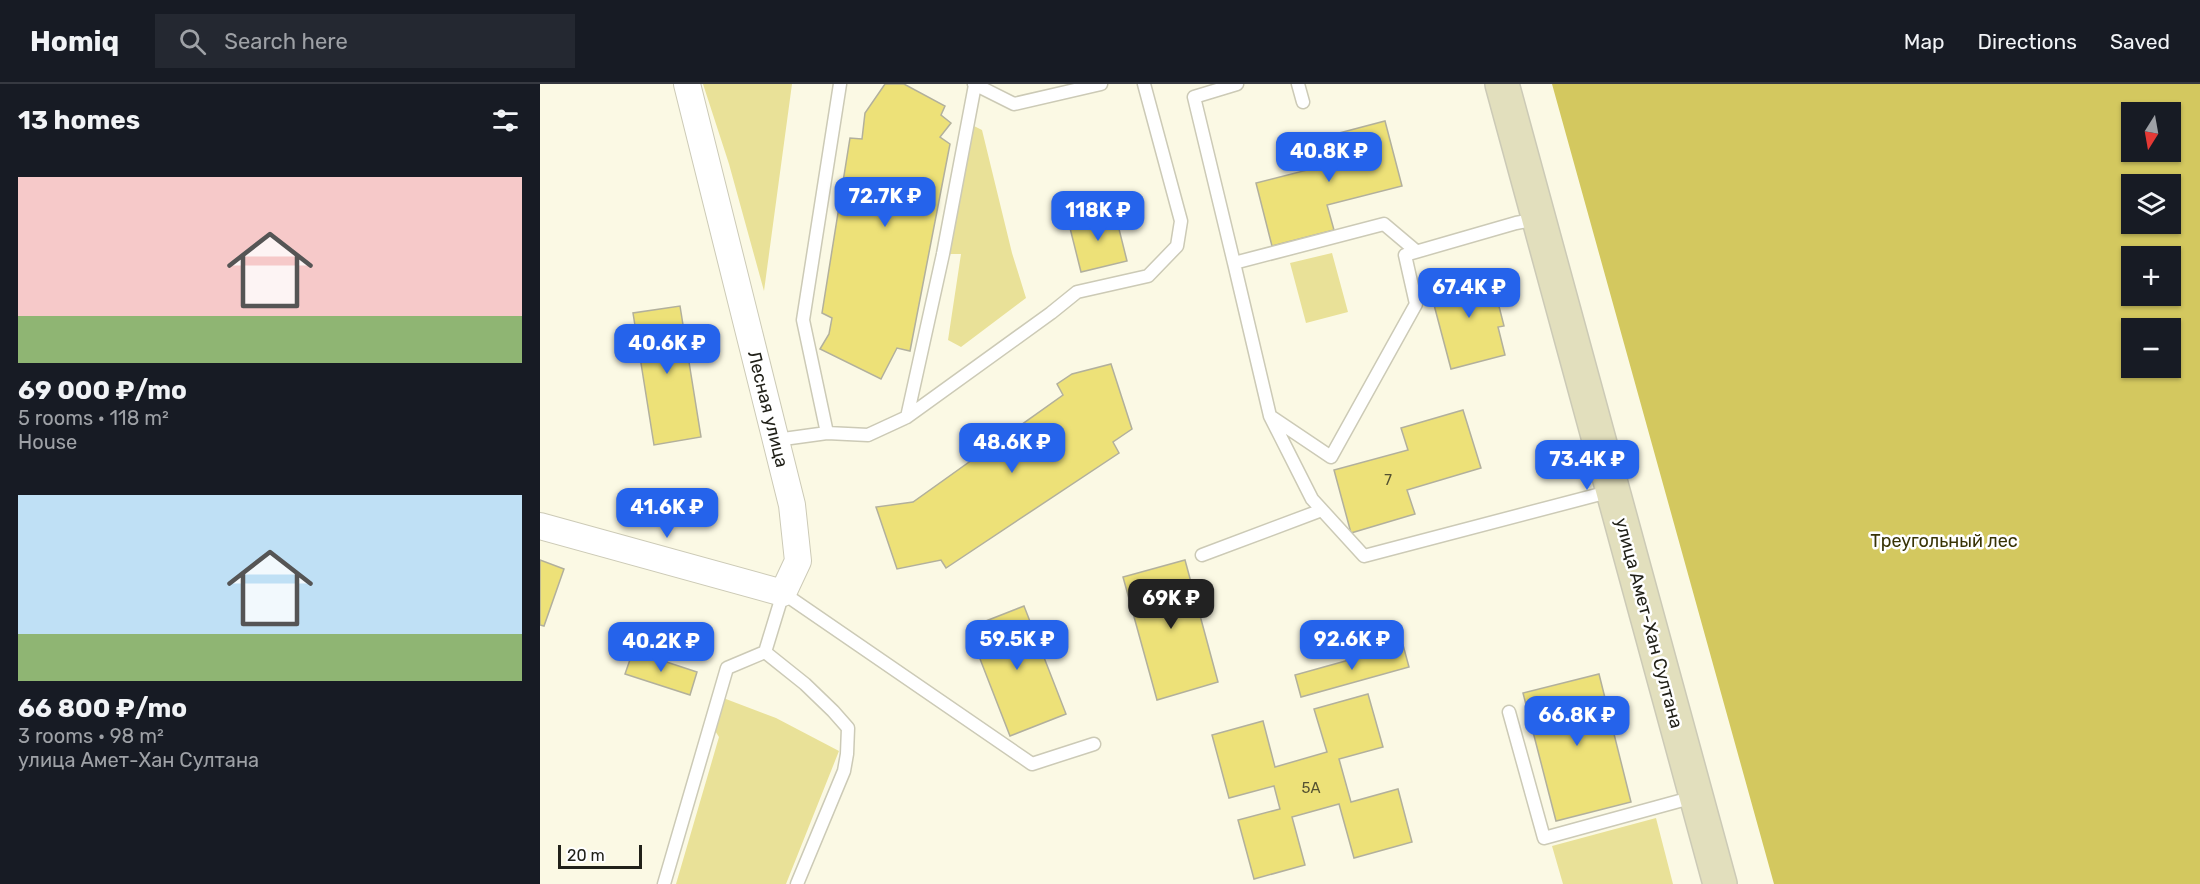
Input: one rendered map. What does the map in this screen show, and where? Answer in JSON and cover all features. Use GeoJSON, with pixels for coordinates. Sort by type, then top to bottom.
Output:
{"type":"FeatureCollection","features":[{"type":"Feature","properties":{"kind":"main road","name":"улица Амет-Хан Султана"},"geometry":{"type":"LineString","coordinates":[[1502,84],[1720,884]]}},
{"type":"Feature","properties":{"kind":"street","name":"Лесная улица"},"geometry":{"type":"LineString","coordinates":[[687,84],[792,505],[798,561],[783,593]]}},
{"type":"Feature","properties":{"kind":"street"},"geometry":{"type":"LineString","coordinates":[[540,526],[783,593]]}},
{"type":"Feature","properties":{"kind":"lane"},"geometry":{"type":"LineString","coordinates":[[827,433],[803,320],[840,84]]}},
{"type":"Feature","properties":{"kind":"lane"},"geometry":{"type":"LineString","coordinates":[[907,417],[944,254],[975,84],[1014,104],[1101,84]]}},
{"type":"Feature","properties":{"kind":"lane"},"geometry":{"type":"LineString","coordinates":[[776,440],[827,433],[868,435],[907,417],[1077,292],[1148,276],[1177,246],[1181,221],[1144,84]]}},
{"type":"Feature","properties":{"kind":"lane"},"geometry":{"type":"LineString","coordinates":[[1237,84],[1194,97],[1270,416],[1312,499],[1364,556],[1613,490]]}},
{"type":"Feature","properties":{"kind":"lane"},"geometry":{"type":"LineString","coordinates":[[1298,84],[1303,102]]}},
{"type":"Feature","properties":{"kind":"lane"},"geometry":{"type":"LineString","coordinates":[[1270,416],[1331,457],[1416,304],[1405,255],[1516,223],[1538,219]]}},
{"type":"Feature","properties":{"kind":"lane"},"geometry":{"type":"LineString","coordinates":[[1234,263],[1384,224],[1416,251]]}},
{"type":"Feature","properties":{"kind":"lane"},"geometry":{"type":"LineString","coordinates":[[1202,555],[1322,510]]}},
{"type":"Feature","properties":{"kind":"lane"},"geometry":{"type":"LineString","coordinates":[[765,652],[783,593],[1032,764],[1094,744]]}},
{"type":"Feature","properties":{"kind":"lane"},"geometry":{"type":"LineString","coordinates":[[664,884],[727,668],[765,652]]}},
{"type":"Feature","properties":{"kind":"lane"},"geometry":{"type":"LineString","coordinates":[[765,652],[812,691],[848,728],[844,771],[797,884]]}},
{"type":"Feature","properties":{"kind":"lane"},"geometry":{"type":"LineString","coordinates":[[1509,712],[1544,838],[1696,797]]}},
{"type":"Feature","properties":{"kind":"shaded area"},"geometry":{"type":"Polygon","coordinates":[[[703,84],[792,84],[764,291],[729,164],[703,84]]]}},
{"type":"Feature","properties":{"kind":"shaded area"},"geometry":{"type":"Polygon","coordinates":[[[968,123],[982,130],[1012,253],[1026,298],[961,347],[948,340],[961,254],[943,254],[968,123]]]}},
{"type":"Feature","properties":{"kind":"shaded area"},"geometry":{"type":"Polygon","coordinates":[[[1332,253],[1348,312],[1306,323],[1290,263],[1332,253]]]}},
{"type":"Feature","properties":{"kind":"shaded area"},"geometry":{"type":"Polygon","coordinates":[[[718,696],[776,718],[839,751],[786,884],[676,884],[719,737],[710,723],[718,696]]]}},
{"type":"Feature","properties":{"kind":"shaded area"},"geometry":{"type":"Polygon","coordinates":[[[1656,818],[1673,884],[1563,884],[1552,846],[1656,818]]]}},
{"type":"Feature","properties":{"kind":"green space","name":"Треугольный лес"},"geometry":{"type":"Polygon","coordinates":[[[1552,84],[2200,84],[2200,884],[1774,884],[1552,84]]]}},
{"type":"Feature","properties":{"kind":"building"},"geometry":{"type":"Polygon","coordinates":[[[885,84],[904,84],[945,106],[941,115],[951,123],[940,137],[950,144],[910,351],[897,348],[881,379],[820,349],[829,334],[832,318],[822,313],[850,138],[862,139],[865,113],[885,84]]]}},
{"type":"Feature","properties":{"kind":"building"},"geometry":{"type":"Polygon","coordinates":[[[1385,121],[1402,186],[1327,205],[1334,230],[1272,246],[1256,183],[1327,165],[1320,138],[1385,121]]]}},
{"type":"Feature","properties":{"kind":"building"},"geometry":{"type":"Polygon","coordinates":[[[1115,213],[1127,261],[1081,272],[1069,224],[1115,213]]]}},
{"type":"Feature","properties":{"kind":"building"},"geometry":{"type":"Polygon","coordinates":[[[1490,271],[1504,326],[1498,327],[1505,355],[1451,369],[1429,286],[1490,271]]]}},
{"type":"Feature","properties":{"kind":"building"},"geometry":{"type":"Polygon","coordinates":[[[680,306],[701,437],[654,445],[633,313],[680,306]]]}},
{"type":"Feature","properties":{"kind":"building"},"geometry":{"type":"Polygon","coordinates":[[[1111,364],[1132,429],[1113,442],[1119,453],[946,568],[941,560],[897,569],[876,507],[913,502],[1063,395],[1057,384],[1072,374],[1111,364]]]}},
{"type":"Feature","properties":{"kind":"building"},"geometry":{"type":"Polygon","coordinates":[[[1463,410],[1481,468],[1407,490],[1415,514],[1351,533],[1334,470],[1408,450],[1401,428],[1463,410]]]}},
{"type":"Feature","properties":{"kind":"building"},"geometry":{"type":"Polygon","coordinates":[[[540,560],[564,569],[544,626],[540,625],[540,560]]]}},
{"type":"Feature","properties":{"kind":"building"},"geometry":{"type":"Polygon","coordinates":[[[1185,560],[1218,682],[1157,700],[1123,577],[1185,560]]]}},
{"type":"Feature","properties":{"kind":"building"},"geometry":{"type":"Polygon","coordinates":[[[1024,606],[1066,714],[1010,736],[968,628],[1024,606]]]}},
{"type":"Feature","properties":{"kind":"building"},"geometry":{"type":"Polygon","coordinates":[[[1403,645],[1409,667],[1301,697],[1295,675],[1403,645]]]}},
{"type":"Feature","properties":{"kind":"building"},"geometry":{"type":"Polygon","coordinates":[[[633,651],[697,672],[690,695],[625,674],[633,651]]]}},
{"type":"Feature","properties":{"kind":"building"},"geometry":{"type":"Polygon","coordinates":[[[1599,674],[1631,802],[1556,821],[1523,693],[1599,674]]]}},
{"type":"Feature","properties":{"kind":"building"},"geometry":{"type":"Polygon","coordinates":[[[1368,694],[1383,747],[1339,759],[1351,802],[1398,789],[1412,842],[1354,858],[1339,804],[1292,817],[1305,865],[1254,879],[1238,820],[1280,809],[1274,786],[1229,798],[1212,735],[1263,721],[1275,767],[1327,752],[1314,709],[1368,694]]]}}]}
